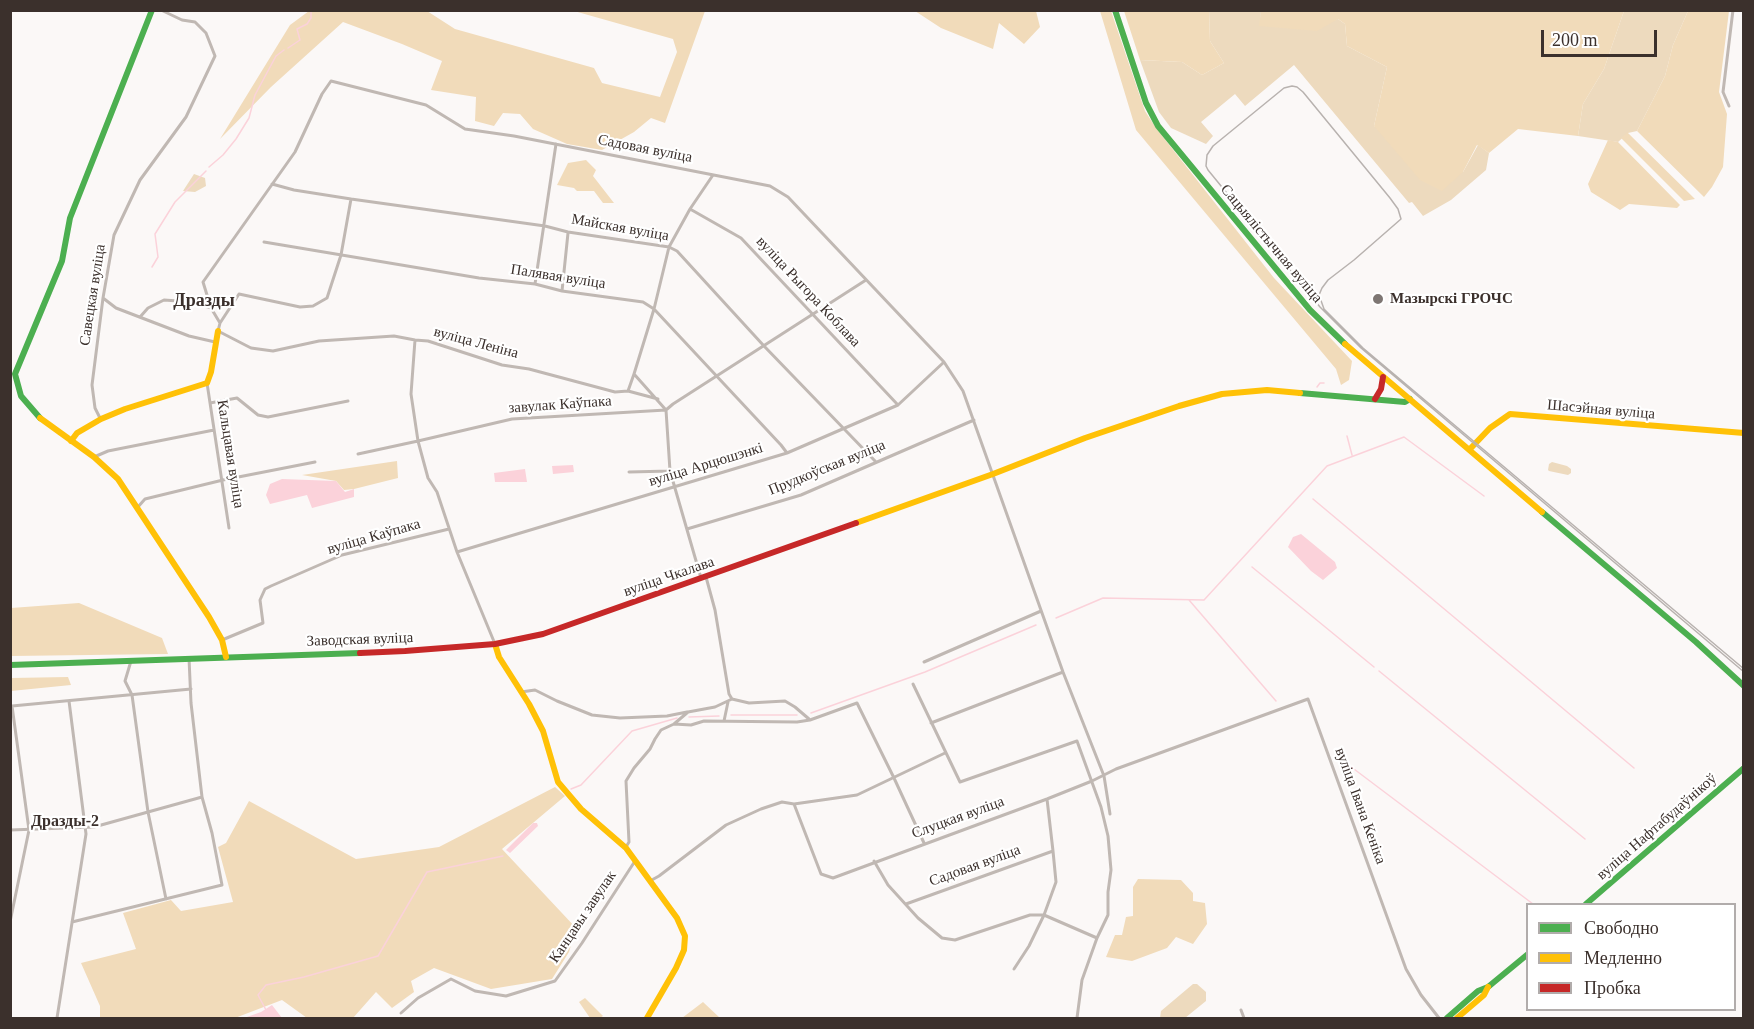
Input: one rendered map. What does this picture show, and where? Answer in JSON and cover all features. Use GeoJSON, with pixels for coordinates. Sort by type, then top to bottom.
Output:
{"type":"FeatureCollection","features":[{"type":"Feature","properties":{"kind":"main road"},"geometry":{"type":"LineString","coordinates":[[152,10],[70,218],[62,261],[15,374],[21,396],[36,416],[94,457],[118,479],[209,617],[222,640],[226,657]]}},
{"type":"Feature","properties":{"kind":"main road","name":"Сацыялістычная вуліца"},"geometry":{"type":"LineString","coordinates":[[1114,10],[1146,103],[1158,126],[1310,310],[1329,330],[1383,377],[1696,642],[1743,686]]}},
{"type":"Feature","properties":{"kind":"main road"},"geometry":{"type":"LineString","coordinates":[[71,441],[77,433],[101,419],[207,383],[218,330]]}},
{"type":"Feature","properties":{"kind":"main road"},"geometry":{"type":"LineString","coordinates":[[1375,399],[1381,388],[1383,377]]}},
{"type":"Feature","properties":{"kind":"main road","name":"вуліца Чкалава"},"geometry":{"type":"LineString","coordinates":[[495,644],[543,634],[993,474],[1085,438],[1222,394],[1267,390],[1404,402],[1410,399]]}},
{"type":"Feature","properties":{"kind":"main road","name":"Шасэйная вуліца"},"geometry":{"type":"LineString","coordinates":[[1470,449],[1490,428],[1510,414],[1743,433]]}},
{"type":"Feature","properties":{"kind":"main road","name":"Заводская вуліца"},"geometry":{"type":"LineString","coordinates":[[10,665],[405,651],[495,644]]}},
{"type":"Feature","properties":{"kind":"main road","name":"Канцавы завулак"},"geometry":{"type":"LineString","coordinates":[[495,644],[500,657],[530,704],[543,731],[558,782],[570,798],[626,848],[635,861]]}},
{"type":"Feature","properties":{"kind":"main road","name":"вуліца Нафтабудаўнікоў"},"geometry":{"type":"LineString","coordinates":[[1587,903],[1743,768]]}},
{"type":"Feature","properties":{"kind":"main road"},"geometry":{"type":"LineString","coordinates":[[635,861],[677,918],[685,936],[684,950],[676,968],[647,1018]]}},
{"type":"Feature","properties":{"kind":"main road"},"geometry":{"type":"LineString","coordinates":[[1447,1018],[1526,955]]}},
{"type":"Feature","properties":{"kind":"main road"},"geometry":{"type":"LineString","coordinates":[[1457,1018],[1484,995],[1488,987]]}},
{"type":"Feature","properties":{"kind":"street","name":"Савецкая вуліца"},"geometry":{"type":"LineString","coordinates":[[101,419],[95,408],[92,385],[114,235],[140,180],[186,117],[215,56],[206,33],[195,22],[182,20],[161,10]]}},
{"type":"Feature","properties":{"kind":"street"},"geometry":{"type":"LineString","coordinates":[[1729,106],[1723,92],[1733,10]]}},
{"type":"Feature","properties":{"kind":"street","name":"Садовая вуліца"},"geometry":{"type":"LineString","coordinates":[[272,184],[295,152],[322,94],[331,81],[426,105],[465,129],[556,144],[770,186],[788,197],[944,363],[963,391],[1063,672],[1104,776],[1110,814]]}},
{"type":"Feature","properties":{"kind":"street"},"geometry":{"type":"LineString","coordinates":[[536,284],[556,144]]}},
{"type":"Feature","properties":{"kind":"street"},"geometry":{"type":"LineString","coordinates":[[628,391],[654,309],[669,247],[713,175]]}},
{"type":"Feature","properties":{"kind":"street"},"geometry":{"type":"LineString","coordinates":[[220,323],[211,308],[203,282],[272,184]]}},
{"type":"Feature","properties":{"kind":"street","name":"Майская вуліца"},"geometry":{"type":"LineString","coordinates":[[272,184],[294,190],[545,226],[568,232],[669,247],[677,251],[764,346],[876,462]]}},
{"type":"Feature","properties":{"kind":"street"},"geometry":{"type":"LineString","coordinates":[[218,330],[239,294],[300,307],[313,306],[327,298],[341,255],[351,199]]}},
{"type":"Feature","properties":{"kind":"street","name":"вуліца Рыгора Коблава"},"geometry":{"type":"LineString","coordinates":[[690,210],[741,238],[898,405]]}},
{"type":"Feature","properties":{"kind":"street"},"geometry":{"type":"LineString","coordinates":[[562,291],[568,232]]}},
{"type":"Feature","properties":{"kind":"street","name":"Палявая вуліца"},"geometry":{"type":"LineString","coordinates":[[264,242],[479,278],[536,284],[562,291],[642,302],[654,309],[787,453]]}},
{"type":"Feature","properties":{"kind":"street"},"geometry":{"type":"LineString","coordinates":[[666,410],[866,280]]}},
{"type":"Feature","properties":{"kind":"street"},"geometry":{"type":"LineString","coordinates":[[103,298],[116,308],[189,336],[214,342]]}},
{"type":"Feature","properties":{"kind":"street"},"geometry":{"type":"LineString","coordinates":[[140,317],[148,308],[164,300],[192,302],[211,308]]}},
{"type":"Feature","properties":{"kind":"street","name":"вуліца Леніна"},"geometry":{"type":"LineString","coordinates":[[218,330],[251,348],[273,351],[319,341],[394,336],[428,341],[502,366],[529,369],[615,392],[628,391],[658,399]]}},
{"type":"Feature","properties":{"kind":"street"},"geometry":{"type":"LineString","coordinates":[[415,340],[411,394],[418,441],[428,478],[437,492],[457,552],[495,644]]}},
{"type":"Feature","properties":{"kind":"street","name":"вуліца Арцюшэнкі"},"geometry":{"type":"LineString","coordinates":[[457,552],[787,453],[898,405],[944,363]]}},
{"type":"Feature","properties":{"kind":"street"},"geometry":{"type":"LineString","coordinates":[[634,374],[666,410],[670,471],[686,529],[715,610],[730,700],[724,721]]}},
{"type":"Feature","properties":{"kind":"street","name":"Кальцавая вуліца"},"geometry":{"type":"LineString","coordinates":[[207,383],[229,528]]}},
{"type":"Feature","properties":{"kind":"street"},"geometry":{"type":"LineString","coordinates":[[210,403],[237,398],[258,415],[268,417],[348,401]]}},
{"type":"Feature","properties":{"kind":"street","name":"завулак Каўпака"},"geometry":{"type":"LineString","coordinates":[[358,454],[512,419],[666,410]]}},
{"type":"Feature","properties":{"kind":"street","name":"Прудкоўская вуліца"},"geometry":{"type":"LineString","coordinates":[[686,529],[801,495],[974,420]]}},
{"type":"Feature","properties":{"kind":"street"},"geometry":{"type":"LineString","coordinates":[[94,457],[108,451],[215,430]]}},
{"type":"Feature","properties":{"kind":"street"},"geometry":{"type":"LineString","coordinates":[[137,507],[145,499],[223,480],[315,462]]}},
{"type":"Feature","properties":{"kind":"street"},"geometry":{"type":"LineString","coordinates":[[629,472],[670,471]]}},
{"type":"Feature","properties":{"kind":"street","name":"вуліца Каўпака"},"geometry":{"type":"LineString","coordinates":[[222,640],[262,623],[260,600],[265,589],[271,586],[342,555],[449,529]]}},
{"type":"Feature","properties":{"kind":"street"},"geometry":{"type":"LineString","coordinates":[[924,662],[1041,610]]}},
{"type":"Feature","properties":{"kind":"street"},"geometry":{"type":"LineString","coordinates":[[72,922],[222,885],[202,797],[189,658]]}},
{"type":"Feature","properties":{"kind":"street"},"geometry":{"type":"LineString","coordinates":[[131,661],[125,681],[132,695],[148,812],[166,899]]}},
{"type":"Feature","properties":{"kind":"street"},"geometry":{"type":"LineString","coordinates":[[931,723],[1063,672]]}},
{"type":"Feature","properties":{"kind":"street"},"geometry":{"type":"LineString","coordinates":[[913,684],[960,782],[1077,741],[1104,817],[1111,862],[1108,915],[1082,980],[1077,1018]]}},
{"type":"Feature","properties":{"kind":"street"},"geometry":{"type":"LineString","coordinates":[[10,922],[29,830],[11,706],[191,689]]}},
{"type":"Feature","properties":{"kind":"street"},"geometry":{"type":"LineString","coordinates":[[521,692],[535,690],[592,715],[620,718],[667,716],[715,707],[730,700],[749,703],[785,701],[810,720]]}},
{"type":"Feature","properties":{"kind":"street","name":"вуліца Івана Кеніка"},"geometry":{"type":"LineString","coordinates":[[1204,737],[1308,699],[1407,969],[1421,995],[1439,1018]]}},
{"type":"Feature","properties":{"kind":"street"},"geometry":{"type":"LineString","coordinates":[[57,1018],[86,828],[69,701]]}},
{"type":"Feature","properties":{"kind":"street"},"geometry":{"type":"LineString","coordinates":[[674,724],[691,725],[704,721],[797,722],[810,720],[857,703],[923,842]]}},
{"type":"Feature","properties":{"kind":"street"},"geometry":{"type":"LineString","coordinates":[[626,848],[629,842],[626,781],[661,730],[674,724],[688,712]]}},
{"type":"Feature","properties":{"kind":"street","name":"Слуцкая вуліца"},"geometry":{"type":"LineString","coordinates":[[794,804],[821,874],[832,878],[923,842],[1047,799],[1116,769],[1204,737]]}},
{"type":"Feature","properties":{"kind":"street"},"geometry":{"type":"LineString","coordinates":[[650,881],[726,825],[761,809],[782,802],[794,804],[857,795],[945,753]]}},
{"type":"Feature","properties":{"kind":"street"},"geometry":{"type":"LineString","coordinates":[[10,830],[94,827],[202,797]]}},
{"type":"Feature","properties":{"kind":"street"},"geometry":{"type":"LineString","coordinates":[[1014,969],[1029,946],[1044,915],[1056,882],[1047,799]]}},
{"type":"Feature","properties":{"kind":"street","name":"Садовая вуліца"},"geometry":{"type":"LineString","coordinates":[[906,904],[1053,850]]}},
{"type":"Feature","properties":{"kind":"street","name":"Канцавы завулак"},"geometry":{"type":"LineString","coordinates":[[401,1013],[418,998],[451,979],[475,992],[506,996],[555,981],[635,861]]}},
{"type":"Feature","properties":{"kind":"street"},"geometry":{"type":"LineString","coordinates":[[874,861],[888,885],[918,918],[942,938],[955,940],[1030,915],[1044,915],[1097,938]]}},
{"type":"Feature","properties":{"kind":"street"},"geometry":{"type":"LineString","coordinates":[[1240,1010],[1245,1018]]}},
{"type":"Feature","properties":{"kind":"shaded area"},"geometry":{"type":"Polygon","coordinates":[[[1624,10],[1604,69],[1583,104],[1578,136],[1518,129],[1489,153],[1477,145],[1463,172],[1442,191],[1420,180],[1374,126],[1387,67],[1347,46],[1345,24],[1338,19],[1317,31],[1259,26],[1261,11],[1624,10]]]}},
{"type":"Feature","properties":{"kind":"shaded area"},"geometry":{"type":"Polygon","coordinates":[[[309,11],[427,11],[455,29],[594,68],[602,83],[660,97],[677,52],[673,39],[574,11],[705,11],[665,123],[651,118],[634,132],[602,150],[567,144],[533,129],[520,114],[503,113],[494,126],[475,121],[476,97],[431,90],[442,61],[343,22],[271,87],[220,139],[290,25],[309,11]]]}},
{"type":"Feature","properties":{"kind":"shaded area"},"geometry":{"type":"Polygon","coordinates":[[[915,11],[1036,11],[1040,27],[1024,44],[999,23],[993,49],[941,28],[915,11]]]}},
{"type":"Feature","properties":{"kind":"shaded area"},"geometry":{"type":"Polygon","coordinates":[[[1100,11],[1111,11],[1145,111],[1156,128],[1274,278],[1352,361],[1349,380],[1341,385],[1336,369],[1136,130],[1100,11]]]}},
{"type":"Feature","properties":{"kind":"shaded area"},"geometry":{"type":"Polygon","coordinates":[[[1124,11],[1209,11],[1210,41],[1224,63],[1202,75],[1182,62],[1140,60],[1124,11]]]}},
{"type":"Feature","properties":{"kind":"shaded area"},"geometry":{"type":"Polygon","coordinates":[[[1209,11],[1261,11],[1260,26],[1338,19],[1345,24],[1347,46],[1387,67],[1374,126],[1463,172],[1478,145],[1489,153],[1486,170],[1451,200],[1423,216],[1412,202],[1409,203],[1294,65],[1245,106],[1235,94],[1201,122],[1213,136],[1206,144],[1171,128],[1159,112],[1140,60],[1182,62],[1202,75],[1224,63],[1210,41],[1209,11]]]}},
{"type":"Feature","properties":{"kind":"shaded area"},"geometry":{"type":"Polygon","coordinates":[[[1624,11],[1688,11],[1673,45],[1665,76],[1637,131],[1628,133],[1618,142],[1578,136],[1583,104],[1604,69],[1624,11]]]}},
{"type":"Feature","properties":{"kind":"shaded area"},"geometry":{"type":"Polygon","coordinates":[[[1688,11],[1729,11],[1719,92],[1727,114],[1723,167],[1704,197],[1637,131],[1665,76],[1673,45],[1688,11]]]}},
{"type":"Feature","properties":{"kind":"shaded area"},"geometry":{"type":"Polygon","coordinates":[[[1628,132],[1695,199],[1684,201],[1621,138],[1628,132]]]}},
{"type":"Feature","properties":{"kind":"shaded area"},"geometry":{"type":"Polygon","coordinates":[[[1608,140],[1618,142],[1680,205],[1677,208],[1629,204],[1620,210],[1591,192],[1588,184],[1608,140]]]}},
{"type":"Feature","properties":{"kind":"shaded area"},"geometry":{"type":"Polygon","coordinates":[[[586,160],[596,170],[593,176],[614,203],[603,203],[594,191],[577,191],[574,188],[557,185],[568,163],[586,160]]]}},
{"type":"Feature","properties":{"kind":"shaded area"},"geometry":{"type":"Polygon","coordinates":[[[194,174],[205,178],[206,186],[195,192],[183,191],[194,174]]]}},
{"type":"Feature","properties":{"kind":"shaded area"},"geometry":{"type":"Polygon","coordinates":[[[397,461],[398,478],[354,489],[344,490],[336,481],[302,475],[397,461]]]}},
{"type":"Feature","properties":{"kind":"shaded area"},"geometry":{"type":"Polygon","coordinates":[[[1552,462],[1567,466],[1571,469],[1571,473],[1568,475],[1549,471],[1549,464],[1552,462]]]}},
{"type":"Feature","properties":{"kind":"shaded area"},"geometry":{"type":"Polygon","coordinates":[[[573,465],[574,472],[553,474],[552,466],[573,465]]]}},
{"type":"Feature","properties":{"kind":"shaded area"},"geometry":{"type":"Polygon","coordinates":[[[525,469],[527,482],[495,482],[494,473],[525,469]]]}},
{"type":"Feature","properties":{"kind":"shaded area"},"geometry":{"type":"Polygon","coordinates":[[[282,479],[336,481],[345,492],[354,489],[354,497],[312,508],[307,495],[270,504],[266,495],[270,484],[282,479]]]}},
{"type":"Feature","properties":{"kind":"shaded area"},"geometry":{"type":"Polygon","coordinates":[[[1301,534],[1335,562],[1337,568],[1323,580],[1288,547],[1293,537],[1301,534]]]}},
{"type":"Feature","properties":{"kind":"shaded area"},"geometry":{"type":"Polygon","coordinates":[[[79,603],[162,638],[168,654],[11,656],[11,608],[79,603]]]}},
{"type":"Feature","properties":{"kind":"shaded area"},"geometry":{"type":"Polygon","coordinates":[[[68,677],[71,685],[11,691],[11,678],[68,677]]]}},
{"type":"Feature","properties":{"kind":"shaded area"},"geometry":{"type":"Polygon","coordinates":[[[555,787],[565,796],[502,849],[576,928],[569,952],[552,979],[491,989],[434,968],[411,981],[414,992],[392,1008],[376,992],[353,1018],[307,1018],[282,1000],[235,1018],[100,1018],[100,1006],[81,963],[136,949],[123,913],[171,900],[181,911],[233,902],[218,847],[226,843],[249,801],[356,859],[439,847],[555,787]]]}},
{"type":"Feature","properties":{"kind":"shaded area"},"geometry":{"type":"Polygon","coordinates":[[[533,823],[537,823],[538,826],[510,853],[506,850],[533,823]]]}},
{"type":"Feature","properties":{"kind":"shaded area"},"geometry":{"type":"Polygon","coordinates":[[[1138,879],[1181,880],[1193,893],[1193,901],[1205,903],[1207,924],[1193,944],[1176,937],[1167,948],[1132,961],[1106,957],[1115,935],[1122,935],[1126,917],[1133,916],[1133,887],[1138,879]]]}},
{"type":"Feature","properties":{"kind":"shaded area"},"geometry":{"type":"Polygon","coordinates":[[[1193,984],[1197,984],[1206,992],[1206,1001],[1185,1018],[1160,1018],[1161,1011],[1193,984]]]}},
{"type":"Feature","properties":{"kind":"shaded area"},"geometry":{"type":"Polygon","coordinates":[[[585,998],[603,1016],[590,1018],[579,1002],[585,998]]]}},
{"type":"Feature","properties":{"kind":"shaded area"},"geometry":{"type":"Polygon","coordinates":[[[703,1002],[720,1018],[682,1018],[703,1002]]]}},
{"type":"Feature","properties":{"kind":"shaded area"},"geometry":{"type":"Polygon","coordinates":[[[272,1005],[282,1018],[244,1018],[261,1012],[272,1005]]]}},
{"type":"Feature","properties":{"kind":"waterway"},"geometry":{"type":"LineString","coordinates":[[288,48],[300,40],[297,29],[307,24],[311,18],[311,10]]}},
{"type":"Feature","properties":{"kind":"waterway"},"geometry":{"type":"LineString","coordinates":[[209,167],[236,139],[249,118],[255,95],[276,56],[284,50]]}},
{"type":"Feature","properties":{"kind":"waterway"},"geometry":{"type":"LineString","coordinates":[[152,267],[158,257],[155,234],[175,202],[206,171]]}},
{"type":"Feature","properties":{"kind":"waterway"},"geometry":{"type":"LineString","coordinates":[[1317,387],[1320,383],[1324,383]]}},
{"type":"Feature","properties":{"kind":"waterway"},"geometry":{"type":"LineString","coordinates":[[1347,436],[1352,455]]}},
{"type":"Feature","properties":{"kind":"waterway"},"geometry":{"type":"LineString","coordinates":[[1056,618],[1103,598],[1204,600],[1327,466],[1404,437],[1484,496]]}},
{"type":"Feature","properties":{"kind":"waterway"},"geometry":{"type":"LineString","coordinates":[[1313,499],[1634,768]]}},
{"type":"Feature","properties":{"kind":"waterway"},"geometry":{"type":"LineString","coordinates":[[1252,567],[1374,667]]}},
{"type":"Feature","properties":{"kind":"waterway"},"geometry":{"type":"LineString","coordinates":[[1189,600],[1276,701]]}},
{"type":"Feature","properties":{"kind":"waterway"},"geometry":{"type":"LineString","coordinates":[[811,713],[925,672],[1036,625]]}},
{"type":"Feature","properties":{"kind":"waterway"},"geometry":{"type":"LineString","coordinates":[[1379,671],[1585,839]]}},
{"type":"Feature","properties":{"kind":"waterway"},"geometry":{"type":"LineString","coordinates":[[731,715],[797,715]]}},
{"type":"Feature","properties":{"kind":"waterway"},"geometry":{"type":"LineString","coordinates":[[689,717],[719,716]]}},
{"type":"Feature","properties":{"kind":"waterway"},"geometry":{"type":"LineString","coordinates":[[571,789],[581,785],[632,731],[677,718]]}},
{"type":"Feature","properties":{"kind":"waterway"},"geometry":{"type":"LineString","coordinates":[[1342,760],[1532,903]]}},
{"type":"Feature","properties":{"kind":"waterway"},"geometry":{"type":"LineString","coordinates":[[266,1010],[258,995],[266,985],[378,956],[427,872],[503,856]]}},
{"type":"Feature","properties":{"kind":"tram line"},"geometry":{"type":"LineString","coordinates":[[1744,669],[1363,348],[1324,309],[1319,295],[1328,280],[1401,219],[1398,209],[1390,198],[1303,92],[1297,87],[1284,88],[1213,146],[1207,155],[1208,170],[1320,307],[1361,348],[1744,672]]}},
{"type":"Feature","properties":{"kind":"traffic: fast"},"geometry":{"type":"LineString","coordinates":[[40,418],[21,396],[15,374],[62,261],[70,218],[152,10]]}},
{"type":"Feature","properties":{"kind":"traffic: fast"},"geometry":{"type":"LineString","coordinates":[[1115,10],[1146,103],[1158,126],[1310,310],[1345,344]]}},
{"type":"Feature","properties":{"kind":"traffic: fast"},"geometry":{"type":"LineString","coordinates":[[1300,393],[1405,402],[1410,399]]}},
{"type":"Feature","properties":{"kind":"traffic: fast"},"geometry":{"type":"LineString","coordinates":[[1542,512],[1696,642],[1744,686]]}},
{"type":"Feature","properties":{"kind":"traffic: fast"},"geometry":{"type":"LineString","coordinates":[[10,665],[360,653]]}},
{"type":"Feature","properties":{"kind":"traffic: fast"},"geometry":{"type":"LineString","coordinates":[[1587,903],[1744,768]]}},
{"type":"Feature","properties":{"kind":"traffic: fast"},"geometry":{"type":"LineString","coordinates":[[1447,1018],[1478,991],[1488,987],[1526,956]]}},
{"type":"Feature","properties":{"kind":"traffic: slow"},"geometry":{"type":"LineString","coordinates":[[71,441],[77,433],[101,419],[207,383],[218,331]]}},
{"type":"Feature","properties":{"kind":"traffic: slow"},"geometry":{"type":"LineString","coordinates":[[1345,344],[1542,512]]}},
{"type":"Feature","properties":{"kind":"traffic: slow"},"geometry":{"type":"LineString","coordinates":[[856,523],[1085,438],[1179,406],[1222,394],[1267,390],[1300,393]]}},
{"type":"Feature","properties":{"kind":"traffic: slow"},"geometry":{"type":"LineString","coordinates":[[1470,449],[1490,428],[1510,414],[1744,433]]}},
{"type":"Feature","properties":{"kind":"traffic: slow"},"geometry":{"type":"LineString","coordinates":[[40,418],[94,457],[118,479],[209,617],[222,640],[226,657]]}},
{"type":"Feature","properties":{"kind":"traffic: slow"},"geometry":{"type":"LineString","coordinates":[[495,644],[499,657],[543,731],[558,782],[581,809],[626,848],[677,918],[685,936],[684,950],[676,968],[647,1018]]}},
{"type":"Feature","properties":{"kind":"traffic: slow"},"geometry":{"type":"LineString","coordinates":[[1457,1018],[1484,995],[1488,987]]}},
{"type":"Feature","properties":{"kind":"traffic: jam"},"geometry":{"type":"LineString","coordinates":[[1375,399],[1381,389],[1383,377]]}},
{"type":"Feature","properties":{"kind":"traffic: jam"},"geometry":{"type":"LineString","coordinates":[[360,653],[495,644],[543,634],[856,523]]}},
{"type":"Feature","properties":{"kind":"place","name":"Мазырскі ГРОЧС"},"geometry":{"type":"Point","coordinates":[1378,299]}},
{"type":"Feature","properties":{"kind":"district","name":"Дразды"},"geometry":{"type":"Point","coordinates":[204,301]}},
{"type":"Feature","properties":{"kind":"district","name":"Дразды-2"},"geometry":{"type":"Point","coordinates":[65,822]}}]}
